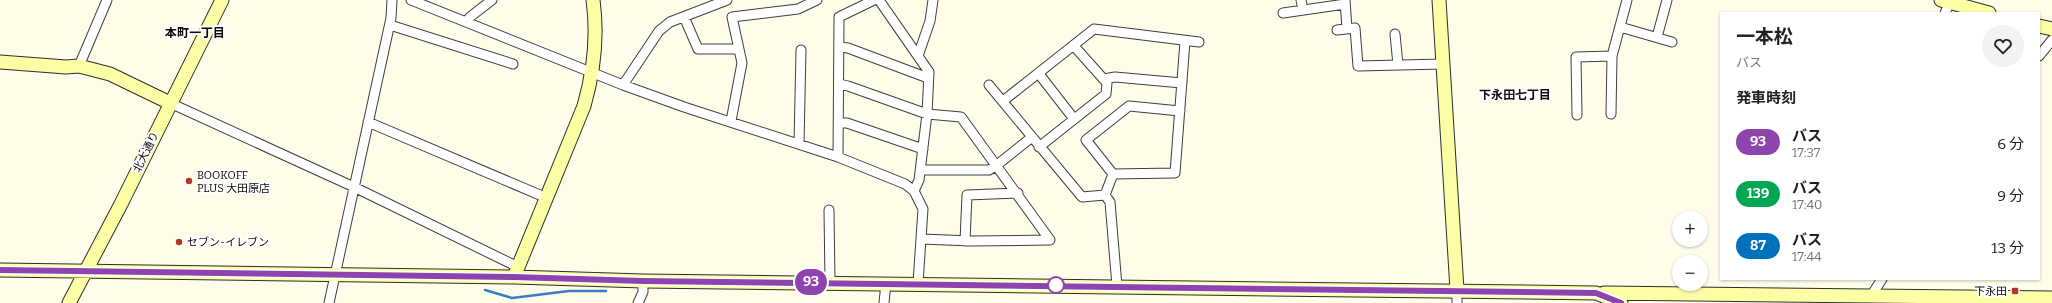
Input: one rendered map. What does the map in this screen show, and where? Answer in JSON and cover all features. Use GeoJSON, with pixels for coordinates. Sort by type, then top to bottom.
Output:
{"type":"FeatureCollection","features":[{"type":"Feature","properties":{"kind":"street"},"geometry":{"type":"LineString","coordinates":[[78,66],[107,0]]}},
{"type":"Feature","properties":{"kind":"street","name":"北大通り"},"geometry":{"type":"LineString","coordinates":[[69,303],[121,204],[222,0]]}},
{"type":"Feature","properties":{"kind":"street"},"geometry":{"type":"LineString","coordinates":[[329,303],[390,25],[392,0]]}},
{"type":"Feature","properties":{"kind":"street"},"geometry":{"type":"LineString","coordinates":[[411,0],[623,85],[799,144],[905,184],[914,192],[923,209],[918,283]]}},
{"type":"Feature","properties":{"kind":"street"},"geometry":{"type":"LineString","coordinates":[[466,22],[470,17],[492,0]]}},
{"type":"Feature","properties":{"kind":"street"},"geometry":{"type":"LineString","coordinates":[[516,272],[584,106],[592,72],[595,43],[593,0]]}},
{"type":"Feature","properties":{"kind":"street"},"geometry":{"type":"LineString","coordinates":[[623,85],[659,31],[670,22],[727,0],[742,63],[731,122]]}},
{"type":"Feature","properties":{"kind":"street"},"geometry":{"type":"LineString","coordinates":[[732,17],[798,9],[817,0]]}},
{"type":"Feature","properties":{"kind":"street"},"geometry":{"type":"LineString","coordinates":[[838,158],[840,47],[839,17],[874,0]]}},
{"type":"Feature","properties":{"kind":"street"},"geometry":{"type":"LineString","coordinates":[[879,0],[929,72],[927,114],[921,170],[914,192]]}},
{"type":"Feature","properties":{"kind":"street"},"geometry":{"type":"LineString","coordinates":[[918,56],[930,21],[933,0]]}},
{"type":"Feature","properties":{"kind":"street"},"geometry":{"type":"LineString","coordinates":[[1302,0],[1303,10]]}},
{"type":"Feature","properties":{"kind":"street"},"geometry":{"type":"LineString","coordinates":[[1439,0],[1457,297]]}},
{"type":"Feature","properties":{"kind":"street"},"geometry":{"type":"LineString","coordinates":[[1611,114],[1612,56],[1627,0]]}},
{"type":"Feature","properties":{"kind":"street"},"geometry":{"type":"LineString","coordinates":[[1657,37],[1667,0]]}},
{"type":"Feature","properties":{"kind":"street"},"geometry":{"type":"LineString","coordinates":[[1283,13],[1345,2],[1342,30],[1355,28],[1358,66],[1443,64]]}},
{"type":"Feature","properties":{"kind":"street"},"geometry":{"type":"LineString","coordinates":[[1945,5],[1984,12]]}},
{"type":"Feature","properties":{"kind":"street"},"geometry":{"type":"LineString","coordinates":[[684,17],[698,49],[739,49]]}},
{"type":"Feature","properties":{"kind":"street"},"geometry":{"type":"LineString","coordinates":[[390,25],[513,64]]}},
{"type":"Feature","properties":{"kind":"street"},"geometry":{"type":"LineString","coordinates":[[2040,26],[2052,29]]}},
{"type":"Feature","properties":{"kind":"street"},"geometry":{"type":"LineString","coordinates":[[1620,27],[1672,42]]}},
{"type":"Feature","properties":{"kind":"street"},"geometry":{"type":"LineString","coordinates":[[1003,101],[1094,29],[1199,42]]}},
{"type":"Feature","properties":{"kind":"street"},"geometry":{"type":"LineString","coordinates":[[1395,34],[1398,65]]}},
{"type":"Feature","properties":{"kind":"street"},"geometry":{"type":"LineString","coordinates":[[2040,55],[2052,40]]}},
{"type":"Feature","properties":{"kind":"street"},"geometry":{"type":"LineString","coordinates":[[1113,174],[1176,173],[1185,41]]}},
{"type":"Feature","properties":{"kind":"street"},"geometry":{"type":"LineString","coordinates":[[1039,147],[1106,94],[1107,83],[1074,46]]}},
{"type":"Feature","properties":{"kind":"street"},"geometry":{"type":"LineString","coordinates":[[840,47],[848,48],[928,78]]}},
{"type":"Feature","properties":{"kind":"street"},"geometry":{"type":"LineString","coordinates":[[799,144],[801,50]]}},
{"type":"Feature","properties":{"kind":"street"},"geometry":{"type":"LineString","coordinates":[[1576,115],[1576,57],[1612,56]]}},
{"type":"Feature","properties":{"kind":"street"},"geometry":{"type":"LineString","coordinates":[[0,62],[66,67],[78,66],[110,74],[354,187],[516,272]]}},
{"type":"Feature","properties":{"kind":"street"},"geometry":{"type":"LineString","coordinates":[[1039,74],[1074,119]]}},
{"type":"Feature","properties":{"kind":"street"},"geometry":{"type":"LineString","coordinates":[[1104,79],[1115,77],[1182,84]]}},
{"type":"Feature","properties":{"kind":"street"},"geometry":{"type":"LineString","coordinates":[[839,84],[927,114],[961,117],[1018,193],[1050,240],[965,241],[920,239]]}},
{"type":"Feature","properties":{"kind":"street"},"geometry":{"type":"LineString","coordinates":[[989,85],[1082,197],[1105,195]]}},
{"type":"Feature","properties":{"kind":"street"},"geometry":{"type":"LineString","coordinates":[[1113,174],[1086,140],[1128,106],[1180,111]]}},
{"type":"Feature","properties":{"kind":"street"},"geometry":{"type":"LineString","coordinates":[[368,122],[546,198]]}},
{"type":"Feature","properties":{"kind":"street"},"geometry":{"type":"LineString","coordinates":[[839,123],[847,123],[923,149]]}},
{"type":"Feature","properties":{"kind":"street"},"geometry":{"type":"LineString","coordinates":[[921,170],[989,170],[1032,137]]}},
{"type":"Feature","properties":{"kind":"street"},"geometry":{"type":"LineString","coordinates":[[1105,195],[1113,174]]}},
{"type":"Feature","properties":{"kind":"street"},"geometry":{"type":"LineString","coordinates":[[965,241],[968,195],[1018,193]]}},
{"type":"Feature","properties":{"kind":"street"},"geometry":{"type":"LineString","coordinates":[[1105,195],[1110,202],[1117,286]]}},
{"type":"Feature","properties":{"kind":"street"},"geometry":{"type":"LineString","coordinates":[[829,210],[830,282]]}},
{"type":"Feature","properties":{"kind":"street"},"geometry":{"type":"LineString","coordinates":[[0,270],[335,275],[516,272],[643,281],[1117,286],[1457,297],[1596,293],[1870,296],[1932,299],[2052,298]]}},
{"type":"Feature","properties":{"kind":"street"},"geometry":{"type":"LineString","coordinates":[[1870,296],[1881,280]]}},
{"type":"Feature","properties":{"kind":"street"},"geometry":{"type":"LineString","coordinates":[[638,303],[643,292],[643,281]]}},
{"type":"Feature","properties":{"kind":"street"},"geometry":{"type":"LineString","coordinates":[[884,303],[886,283]]}},
{"type":"Feature","properties":{"kind":"street"},"geometry":{"type":"LineString","coordinates":[[1596,293],[1621,303]]}},
{"type":"Feature","properties":{"kind":"waterway"},"geometry":{"type":"LineString","coordinates":[[485,290],[512,298],[569,291],[606,291]]}},
{"type":"Feature","properties":{"kind":"bus line","name":"93"},"geometry":{"type":"LineString","coordinates":[[0,270],[582,278],[643,281],[1457,290],[1596,293],[1621,303]]}},
{"type":"Feature","properties":{"kind":"place","name":"BOOKOFF PLUS 大田原店"},"geometry":{"type":"Point","coordinates":[189,181]}},
{"type":"Feature","properties":{"kind":"place","name":"セブン-イレブン"},"geometry":{"type":"Point","coordinates":[179,242]}},
{"type":"Feature","properties":{"kind":"place","name":"下永田"},"geometry":{"type":"Point","coordinates":[2015,291]}},
{"type":"Feature","properties":{"kind":"district","name":"本町一丁目"},"geometry":{"type":"Point","coordinates":[195,33]}},
{"type":"Feature","properties":{"kind":"district","name":"下永田七丁目"},"geometry":{"type":"Point","coordinates":[1515,95]}}]}
